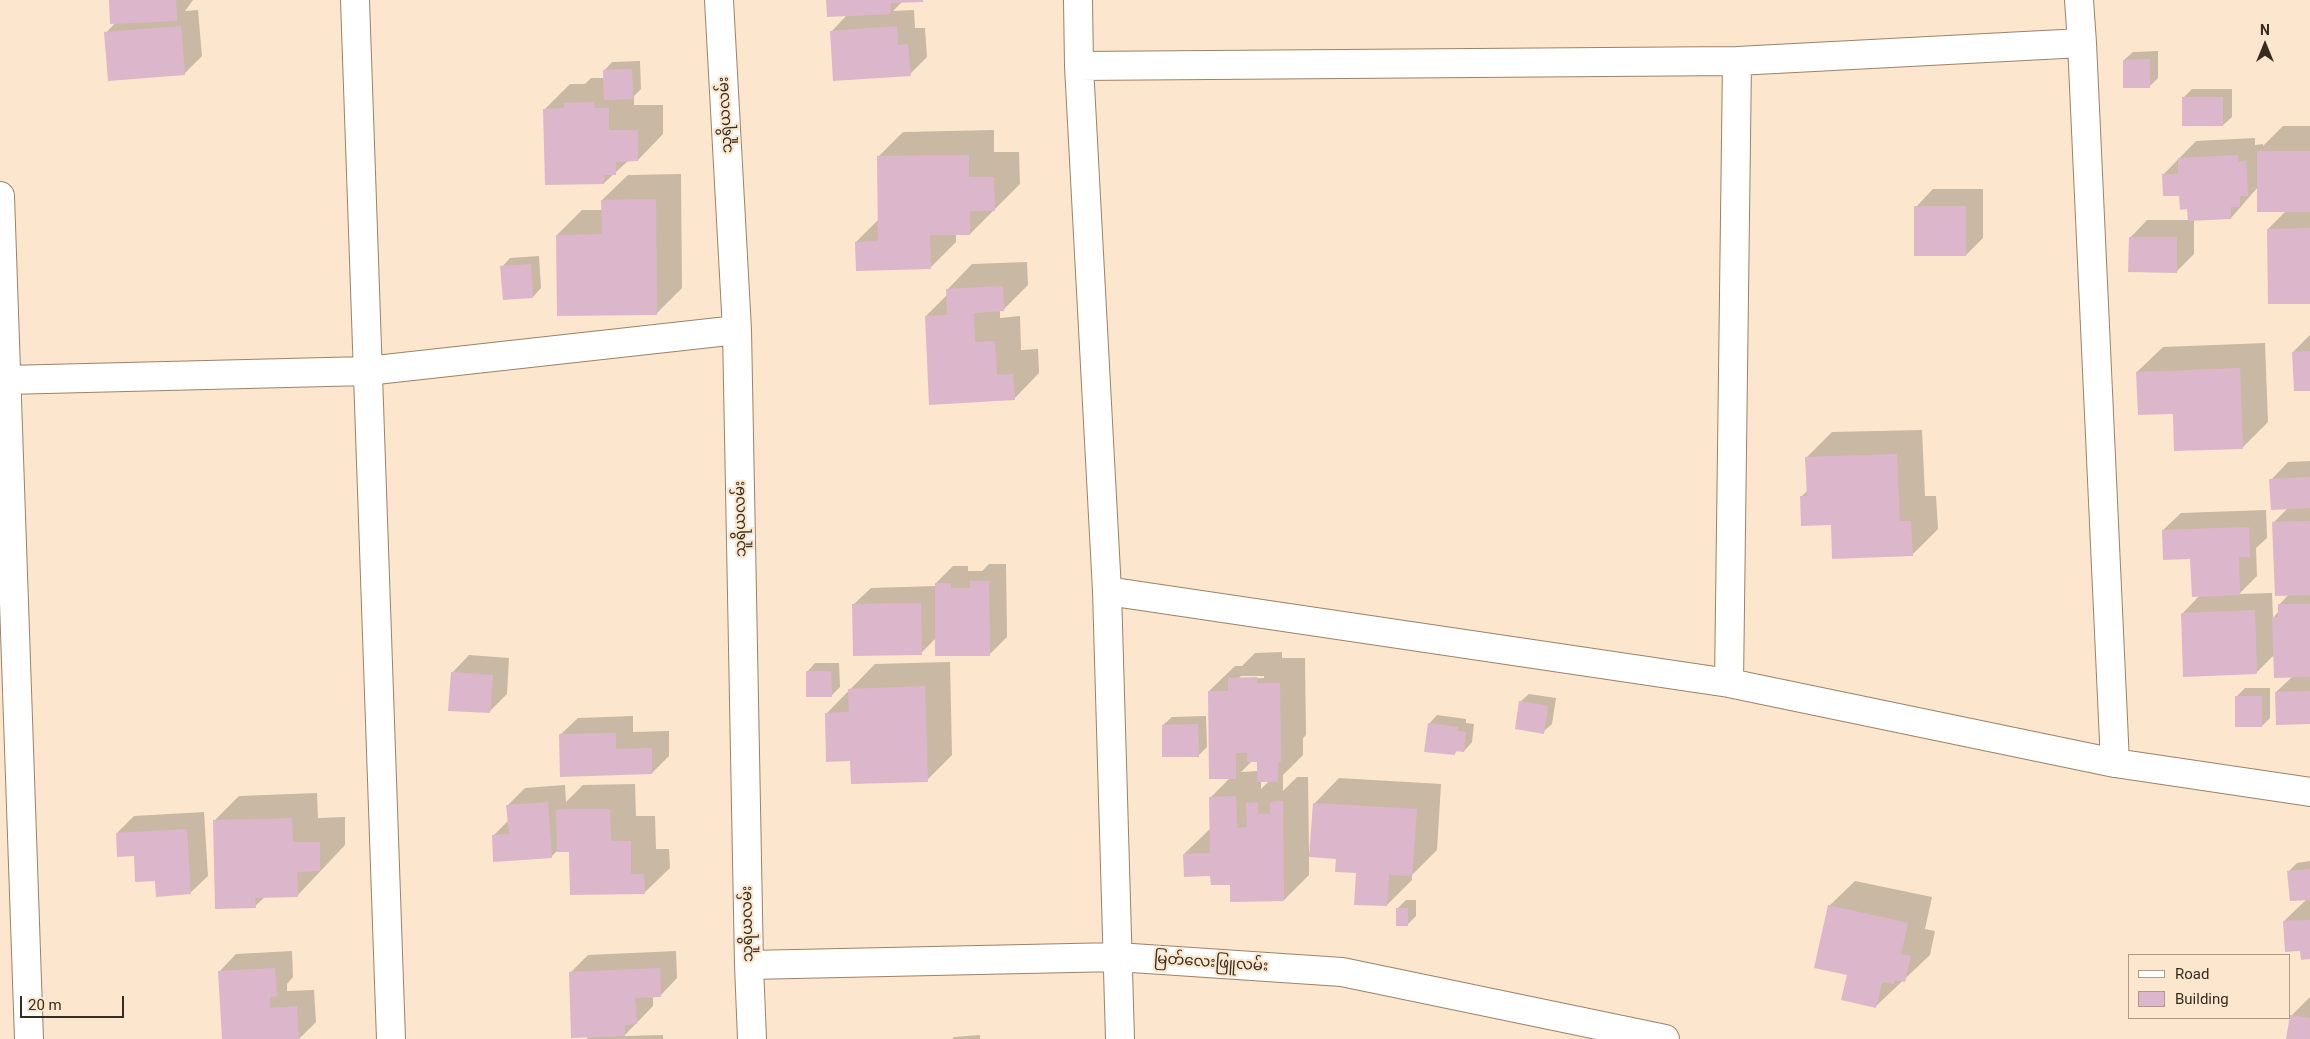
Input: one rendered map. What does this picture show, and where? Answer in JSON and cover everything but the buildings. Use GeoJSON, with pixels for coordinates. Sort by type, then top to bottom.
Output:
{"type":"FeatureCollection","features":[{"type":"Feature","properties":{"kind":"street"},"geometry":{"type":"LineString","coordinates":[[355,0],[391,1039]]}},
{"type":"Feature","properties":{"kind":"street","name":"သူရိယလမ်း"},"geometry":{"type":"LineString","coordinates":[[720,0],[737,330],[752,1039]]}},
{"type":"Feature","properties":{"kind":"street"},"geometry":{"type":"LineString","coordinates":[[1078,0],[1079,66],[1107,591],[1120,1039]]}},
{"type":"Feature","properties":{"kind":"street"},"geometry":{"type":"LineString","coordinates":[[2079,0],[2115,763]]}},
{"type":"Feature","properties":{"kind":"street"},"geometry":{"type":"LineString","coordinates":[[1079,66],[1737,60],[2082,43]]}},
{"type":"Feature","properties":{"kind":"street"},"geometry":{"type":"LineString","coordinates":[[1729,683],[1737,60]]}},
{"type":"Feature","properties":{"kind":"street"},"geometry":{"type":"LineString","coordinates":[[0,196],[29,1039]]}},
{"type":"Feature","properties":{"kind":"street"},"geometry":{"type":"LineString","coordinates":[[6,380],[367,371],[737,330]]}},
{"type":"Feature","properties":{"kind":"street"},"geometry":{"type":"LineString","coordinates":[[1107,591],[1729,683],[2115,763],[2310,792]]}},
{"type":"Feature","properties":{"kind":"street","name":"မြတ်လေးဖြူလမ်း"},"geometry":{"type":"LineString","coordinates":[[749,965],[1117,957],[1342,972],[1665,1039]]}}]}
